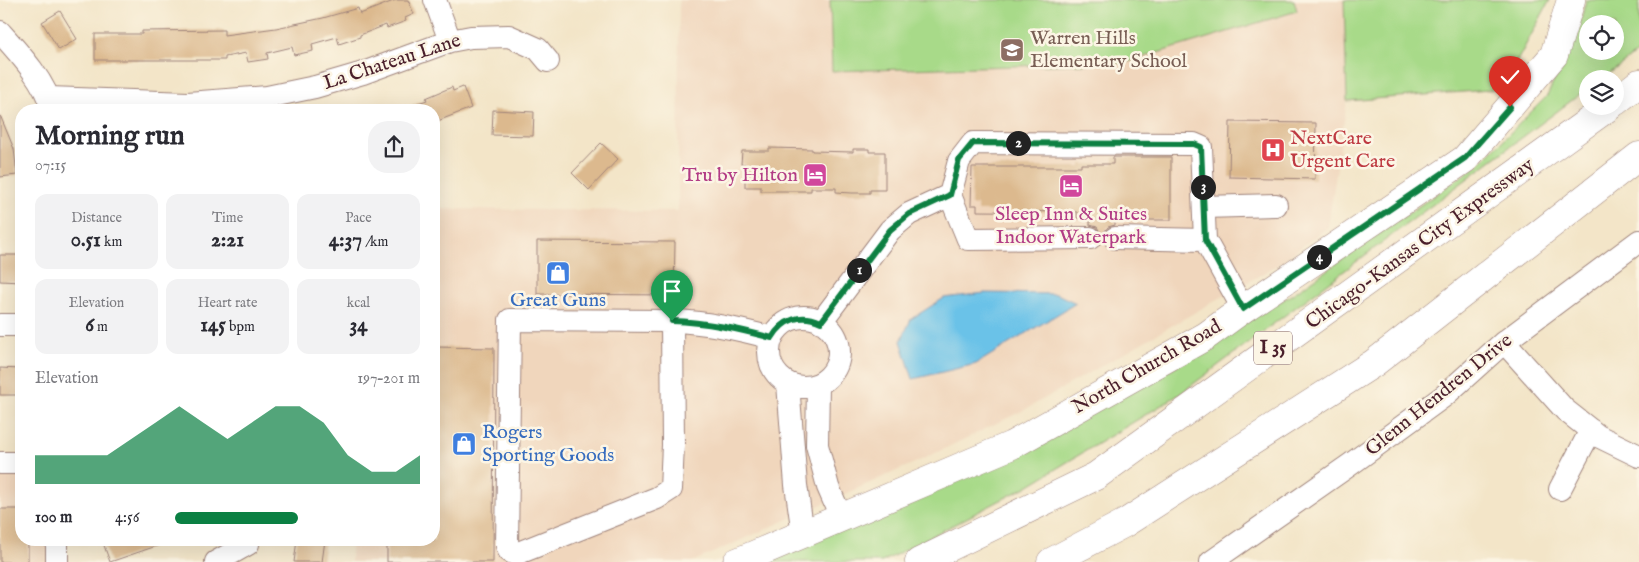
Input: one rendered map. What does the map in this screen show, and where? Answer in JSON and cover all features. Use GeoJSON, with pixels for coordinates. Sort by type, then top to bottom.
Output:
{"type":"FeatureCollection","features":[{"type":"Feature","properties":{"kind":"main road","name":"North Church Road"},"geometry":{"type":"LineString","coordinates":[[737,562],[841,516],[1012,445],[1206,336],[1465,158],[1554,55],[1571,0]]}},
{"type":"Feature","properties":{"kind":"main road"},"geometry":{"type":"LineString","coordinates":[[1624,95],[1639,83]]}},
{"type":"Feature","properties":{"kind":"main road","name":"Chicago-Kansas City Expressway"},"geometry":{"type":"LineString","coordinates":[[919,562],[1096,476],[1597,115]]}},
{"type":"Feature","properties":{"kind":"main road"},"geometry":{"type":"LineString","coordinates":[[1051,562],[1125,523],[1374,364],[1639,156]]}},
{"type":"Feature","properties":{"kind":"street"},"geometry":{"type":"LineString","coordinates":[[435,0],[450,41]]}},
{"type":"Feature","properties":{"kind":"street"},"geometry":{"type":"LineString","coordinates":[[0,32],[22,56],[50,104]]}},
{"type":"Feature","properties":{"kind":"street","name":"La Chateau Lane"},"geometry":{"type":"LineString","coordinates":[[50,104],[188,103],[266,96],[315,87],[363,73],[450,41],[470,37],[509,36],[538,49],[548,61]]}},
{"type":"Feature","properties":{"kind":"street"},"geometry":{"type":"LineString","coordinates":[[1090,238],[968,239],[950,195],[959,160],[973,143],[1194,144],[1201,147],[1205,240],[1243,309]]}},
{"type":"Feature","properties":{"kind":"street"},"geometry":{"type":"LineString","coordinates":[[821,322],[890,230],[909,214],[950,195]]}},
{"type":"Feature","properties":{"kind":"street"},"geometry":{"type":"LineString","coordinates":[[1204,207],[1276,206]]}},
{"type":"Feature","properties":{"kind":"street"},"geometry":{"type":"LineString","coordinates":[[1115,238],[1205,240]]}},
{"type":"Feature","properties":{"kind":"street","name":"Glenn Hendren Drive"},"geometry":{"type":"LineString","coordinates":[[1211,562],[1352,464],[1444,396],[1504,342],[1639,241]]}},
{"type":"Feature","properties":{"kind":"street"},"geometry":{"type":"LineString","coordinates":[[805,317],[821,322],[834,334],[840,350],[839,358],[832,374],[818,385],[803,388],[788,384],[781,379],[771,364],[769,347],[772,338],[782,325],[789,320],[805,317]]}},
{"type":"Feature","properties":{"kind":"street"},"geometry":{"type":"LineString","coordinates":[[672,321],[673,445],[671,488],[657,498],[521,552],[515,554],[509,551],[507,546],[510,320],[672,321],[699,322],[720,325],[772,338]]}},
{"type":"Feature","properties":{"kind":"street"},"geometry":{"type":"LineString","coordinates":[[0,326],[15,326]]}},
{"type":"Feature","properties":{"kind":"street"},"geometry":{"type":"LineString","coordinates":[[1504,342],[1564,410],[1606,440],[1639,456]]}},
{"type":"Feature","properties":{"kind":"street"},"geometry":{"type":"LineString","coordinates":[[788,384],[796,485],[803,534]]}},
{"type":"Feature","properties":{"kind":"street"},"geometry":{"type":"LineString","coordinates":[[818,385],[817,445],[826,480],[841,516]]}},
{"type":"Feature","properties":{"kind":"street"},"geometry":{"type":"LineString","coordinates":[[1560,489],[1591,430]]}},
{"type":"Feature","properties":{"kind":"street"},"geometry":{"type":"LineString","coordinates":[[0,463],[15,463]]}},
{"type":"Feature","properties":{"kind":"street"},"geometry":{"type":"LineString","coordinates":[[57,546],[57,562]]}},
{"type":"Feature","properties":{"kind":"street"},"geometry":{"type":"LineString","coordinates":[[216,562],[244,546]]}},
{"type":"Feature","properties":{"kind":"shaded area"},"geometry":{"type":"Polygon","coordinates":[[[679,0],[1344,0],[1347,101],[1328,227],[1274,267],[1028,408],[919,461],[692,562],[351,562],[351,546],[440,546],[440,209],[678,211],[679,0]]]}},
{"type":"Feature","properties":{"kind":"shaded area"},"geometry":{"type":"Polygon","coordinates":[[[0,454],[15,454],[15,546],[49,546],[48,562],[0,562],[0,454]]]}},
{"type":"Feature","properties":{"kind":"green space"},"geometry":{"type":"Polygon","coordinates":[[[830,0],[1294,0],[1297,11],[1124,63],[832,71],[830,0]]]}},
{"type":"Feature","properties":{"kind":"green space"},"geometry":{"type":"Polygon","coordinates":[[[1344,0],[1550,0],[1502,89],[1347,101],[1344,0]]]}},
{"type":"Feature","properties":{"kind":"green space"},"geometry":{"type":"Polygon","coordinates":[[[1586,0],[1639,0],[1639,51],[1614,70],[1579,70],[1579,95],[1180,394],[1026,487],[882,562],[766,562],[1156,378],[1291,295],[1478,165],[1547,96],[1579,27],[1579,60],[1624,60],[1624,15],[1582,15],[1586,0]]]}},
{"type":"Feature","properties":{"kind":"water"},"geometry":{"type":"Polygon","coordinates":[[[985,293],[1057,294],[1076,303],[976,364],[913,379],[901,341],[911,319],[944,298],[985,293]]]}},
{"type":"Feature","properties":{"kind":"building"},"geometry":{"type":"Polygon","coordinates":[[[396,0],[408,0],[414,14],[405,18],[406,21],[387,28],[386,25],[339,44],[337,37],[312,44],[313,51],[294,55],[292,47],[267,53],[268,59],[248,62],[246,53],[225,57],[225,60],[95,60],[95,34],[142,34],[142,31],[224,30],[224,35],[276,28],[358,8],[360,14],[396,0]]]}},
{"type":"Feature","properties":{"kind":"building"},"geometry":{"type":"Polygon","coordinates":[[[60,11],[77,39],[59,50],[42,22],[60,11]]]}},
{"type":"Feature","properties":{"kind":"building"},"geometry":{"type":"Polygon","coordinates":[[[452,87],[453,91],[463,87],[471,108],[440,120],[440,104],[416,104],[427,100],[426,98],[452,87]]]}},
{"type":"Feature","properties":{"kind":"building"},"geometry":{"type":"Polygon","coordinates":[[[493,110],[534,112],[533,136],[492,135],[493,110]]]}},
{"type":"Feature","properties":{"kind":"building"},"geometry":{"type":"Polygon","coordinates":[[[0,115],[14,149],[15,175],[0,177],[0,115]]]}},
{"type":"Feature","properties":{"kind":"building","name":"NextCare Urgent Care"},"geometry":{"type":"Polygon","coordinates":[[[1230,122],[1316,123],[1315,179],[1229,177],[1230,122]]]}},
{"type":"Feature","properties":{"kind":"building"},"geometry":{"type":"Polygon","coordinates":[[[601,143],[618,159],[589,190],[572,173],[601,143]]]}},
{"type":"Feature","properties":{"kind":"building","name":"Tru by Hilton"},"geometry":{"type":"Polygon","coordinates":[[[769,148],[853,152],[853,149],[869,149],[869,152],[885,152],[885,190],[870,190],[870,193],[852,193],[836,192],[836,188],[811,188],[811,191],[761,191],[761,187],[745,187],[745,164],[741,164],[742,151],[769,151],[769,148]]]}},
{"type":"Feature","properties":{"kind":"building","name":"Sleep Inn & Suites Indoor Waterpark"},"geometry":{"type":"Polygon","coordinates":[[[1113,157],[1171,157],[1171,220],[1115,220],[1115,225],[1108,227],[1102,235],[1097,227],[1090,225],[1090,218],[1077,218],[1077,212],[977,211],[977,205],[971,205],[972,167],[1081,167],[1081,164],[1113,164],[1113,157]]]}},
{"type":"Feature","properties":{"kind":"building"},"geometry":{"type":"Polygon","coordinates":[[[537,241],[675,242],[674,295],[537,294],[537,241]]]}},
{"type":"Feature","properties":{"kind":"building"},"geometry":{"type":"Polygon","coordinates":[[[0,255],[15,255],[15,282],[0,281],[0,255]]]}},
{"type":"Feature","properties":{"kind":"building","name":"Rogers Sporting Goods"},"geometry":{"type":"Polygon","coordinates":[[[440,347],[494,348],[493,562],[387,562],[387,546],[440,546],[440,347]]]}},
{"type":"Feature","properties":{"kind":"building"},"geometry":{"type":"Polygon","coordinates":[[[0,368],[15,369],[15,395],[0,395],[0,368]]]}},
{"type":"Feature","properties":{"kind":"building"},"geometry":{"type":"Polygon","coordinates":[[[0,509],[15,509],[15,546],[28,546],[28,562],[0,562],[0,509]]]}},
{"type":"Feature","properties":{"kind":"building"},"geometry":{"type":"Polygon","coordinates":[[[104,546],[156,546],[110,562],[104,546]]]}},
{"type":"Feature","properties":{"kind":"building"},"geometry":{"type":"Polygon","coordinates":[[[296,546],[324,546],[322,562],[294,562],[296,546]]]}},
{"type":"Feature","properties":{"kind":"place","name":"Warren Hills Elementary School"},"geometry":{"type":"Point","coordinates":[1012,50]}},
{"type":"Feature","properties":{"kind":"place","name":"NextCare Urgent Care"},"geometry":{"type":"Point","coordinates":[1273,150]}},
{"type":"Feature","properties":{"kind":"place","name":"Tru by Hilton"},"geometry":{"type":"Point","coordinates":[815,175]}},
{"type":"Feature","properties":{"kind":"place","name":"Sleep Inn & Suites Indoor Waterpark"},"geometry":{"type":"Point","coordinates":[1071,186]}},
{"type":"Feature","properties":{"kind":"place","name":"Great Guns"},"geometry":{"type":"Point","coordinates":[558,273]}},
{"type":"Feature","properties":{"kind":"place","name":"Rogers Sporting Goods"},"geometry":{"type":"Point","coordinates":[464,444]}},
{"type":"Feature","properties":{"kind":"route"},"geometry":{"type":"LineString","coordinates":[[672,321],[720,325],[772,338],[776,331],[789,320],[805,317],[814,318],[821,322],[890,230],[909,214],[950,195],[959,160],[973,143],[1194,144],[1201,147],[1205,240],[1243,309],[1465,158],[1510,107]]}}]}
